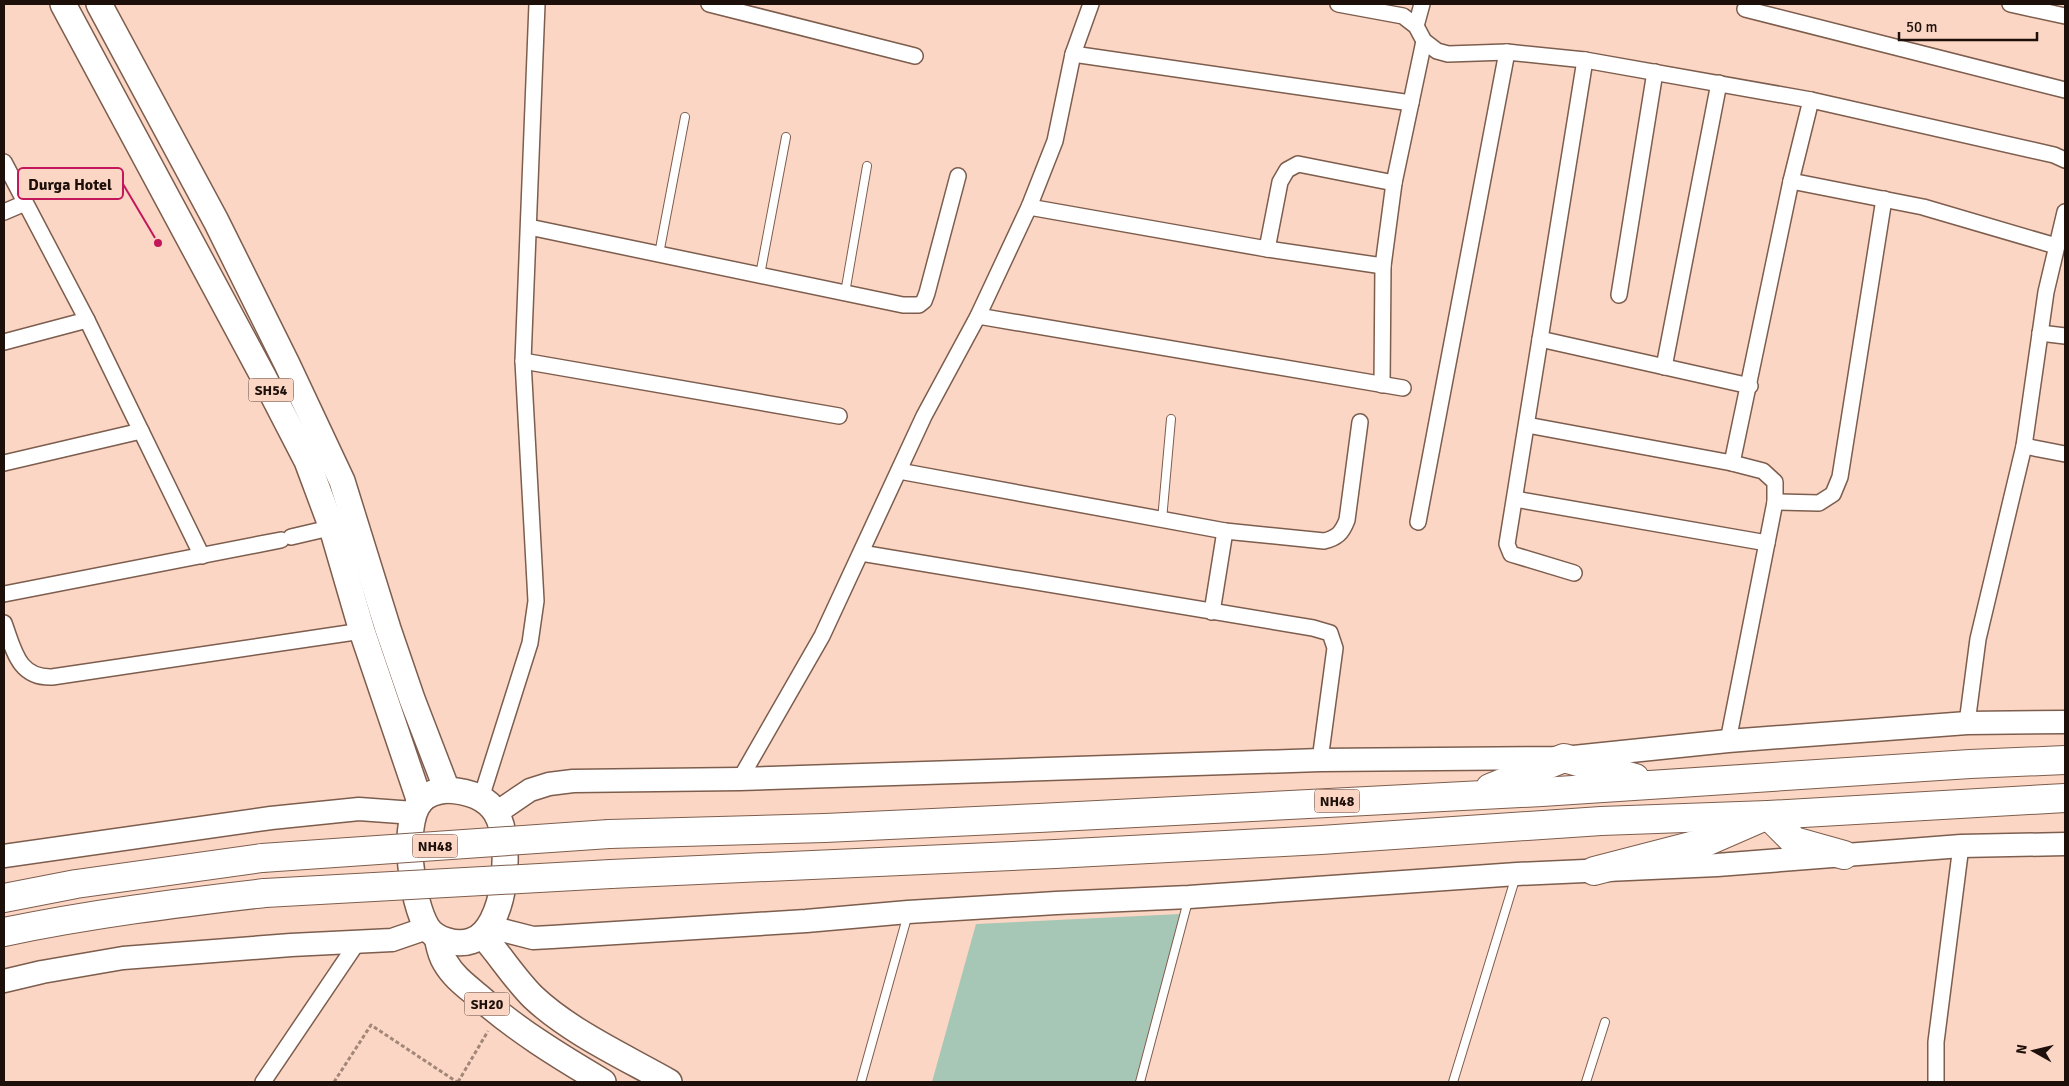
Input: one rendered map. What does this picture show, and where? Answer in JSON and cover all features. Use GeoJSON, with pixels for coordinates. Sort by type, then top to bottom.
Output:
{"type":"FeatureCollection","features":[{"type":"Feature","properties":{"kind":"highway"},"geometry":{"type":"LineString","coordinates":[[1470,795],[1564,758],[1653,784]]}},
{"type":"Feature","properties":{"kind":"highway","name":"NH48"},"geometry":{"type":"LineString","coordinates":[[4,898],[76,884],[262,858],[609,834],[825,828],[1470,795],[1970,764],[2065,760]]}},
{"type":"Feature","properties":{"kind":"highway"},"geometry":{"type":"LineString","coordinates":[[4,932],[62,920],[158,905],[265,894],[611,874],[1065,853],[1610,821],[2065,798]]}},
{"type":"Feature","properties":{"kind":"highway"},"geometry":{"type":"LineString","coordinates":[[1768,814],[1794,842],[1844,855]]}},
{"type":"Feature","properties":{"kind":"highway"},"geometry":{"type":"LineString","coordinates":[[1594,871],[1706,842],[1768,814]]}},
{"type":"Feature","properties":{"kind":"main road","name":"SH54"},"geometry":{"type":"LineString","coordinates":[[63,4],[307,461],[332,528],[417,807]]}},
{"type":"Feature","properties":{"kind":"main road","name":"SH54"},"geometry":{"type":"LineString","coordinates":[[103,11],[216,221],[287,364],[342,481],[388,629],[412,699],[447,790]]}},
{"type":"Feature","properties":{"kind":"main road"},"geometry":{"type":"LineString","coordinates":[[80,34],[103,11]]}},
{"type":"Feature","properties":{"kind":"main road"},"geometry":{"type":"LineString","coordinates":[[263,376],[287,364]]}},
{"type":"Feature","properties":{"kind":"main road"},"geometry":{"type":"LineString","coordinates":[[447,790],[463,791],[488,805],[502,828],[506,847],[501,895],[486,931],[471,941],[446,941],[432,932],[420,911],[412,874],[409,843],[417,807],[426,796],[447,790]]}},
{"type":"Feature","properties":{"kind":"main road","name":"SH20"},"geometry":{"type":"LineString","coordinates":[[486,931],[516,978],[550,1011],[582,1032],[669,1082]]}},
{"type":"Feature","properties":{"kind":"main road","name":"SH20"},"geometry":{"type":"LineString","coordinates":[[432,932],[446,964],[458,978],[498,1014],[557,1055],[603,1082]]}},
{"type":"Feature","properties":{"kind":"street"},"geometry":{"type":"LineString","coordinates":[[488,805],[530,643],[535,608],[523,361],[537,4]]}},
{"type":"Feature","properties":{"kind":"street"},"geometry":{"type":"LineString","coordinates":[[709,4],[915,56]]}},
{"type":"Feature","properties":{"kind":"street"},"geometry":{"type":"LineString","coordinates":[[740,779],[822,636],[924,416],[978,316],[1029,207],[1055,141],[1073,54],[1091,4]]}},
{"type":"Feature","properties":{"kind":"street"},"geometry":{"type":"LineString","coordinates":[[1338,4],[1403,16],[1416,26],[1424,41],[1437,51],[1448,54],[1507,52],[1585,60],[1719,82],[1811,100],[2054,155],[2065,160]]}},
{"type":"Feature","properties":{"kind":"street"},"geometry":{"type":"LineString","coordinates":[[1416,26],[1422,4]]}},
{"type":"Feature","properties":{"kind":"street"},"geometry":{"type":"LineString","coordinates":[[2010,4],[2065,16]]}},
{"type":"Feature","properties":{"kind":"street"},"geometry":{"type":"LineString","coordinates":[[1745,10],[2065,90]]}},
{"type":"Feature","properties":{"kind":"street"},"geometry":{"type":"LineString","coordinates":[[1382,385],[1383,266],[1394,183],[1424,41]]}},
{"type":"Feature","properties":{"kind":"street"},"geometry":{"type":"LineString","coordinates":[[1418,522],[1507,52]]}},
{"type":"Feature","properties":{"kind":"street"},"geometry":{"type":"LineString","coordinates":[[1073,54],[1411,103]]}},
{"type":"Feature","properties":{"kind":"street"},"geometry":{"type":"LineString","coordinates":[[1574,573],[1511,554],[1507,544],[1585,60]]}},
{"type":"Feature","properties":{"kind":"street"},"geometry":{"type":"LineString","coordinates":[[1619,295],[1655,72]]}},
{"type":"Feature","properties":{"kind":"street"},"geometry":{"type":"LineString","coordinates":[[1664,367],[1719,82]]}},
{"type":"Feature","properties":{"kind":"street"},"geometry":{"type":"LineString","coordinates":[[1732,463],[1750,386],[1791,181],[1811,100]]}},
{"type":"Feature","properties":{"kind":"street"},"geometry":{"type":"LineString","coordinates":[[4,162],[88,320],[202,556]]}},
{"type":"Feature","properties":{"kind":"street"},"geometry":{"type":"LineString","coordinates":[[1267,249],[1280,182],[1287,170],[1292,167],[1298,164],[1394,183]]}},
{"type":"Feature","properties":{"kind":"street"},"geometry":{"type":"LineString","coordinates":[[529,227],[912,306],[924,301],[958,176]]}},
{"type":"Feature","properties":{"kind":"street"},"geometry":{"type":"LineString","coordinates":[[1791,181],[1923,207],[2056,246]]}},
{"type":"Feature","properties":{"kind":"street"},"geometry":{"type":"LineString","coordinates":[[1775,502],[1818,503],[1833,494],[1840,477],[1884,200]]}},
{"type":"Feature","properties":{"kind":"street"},"geometry":{"type":"LineString","coordinates":[[4,212],[25,203]]}},
{"type":"Feature","properties":{"kind":"street"},"geometry":{"type":"LineString","coordinates":[[1029,207],[1267,249],[1383,266]]}},
{"type":"Feature","properties":{"kind":"street"},"geometry":{"type":"LineString","coordinates":[[1967,723],[1978,639],[2024,446],[2040,332],[2056,246],[2065,219]]}},
{"type":"Feature","properties":{"kind":"street"},"geometry":{"type":"LineString","coordinates":[[978,316],[1403,388]]}},
{"type":"Feature","properties":{"kind":"street"},"geometry":{"type":"LineString","coordinates":[[4,342],[88,320]]}},
{"type":"Feature","properties":{"kind":"street"},"geometry":{"type":"LineString","coordinates":[[2040,332],[2065,336]]}},
{"type":"Feature","properties":{"kind":"street"},"geometry":{"type":"LineString","coordinates":[[1540,339],[1750,386]]}},
{"type":"Feature","properties":{"kind":"street"},"geometry":{"type":"LineString","coordinates":[[523,361],[839,416]]}},
{"type":"Feature","properties":{"kind":"street"},"geometry":{"type":"LineString","coordinates":[[899,471],[1225,531],[1324,541],[1335,538],[1343,531],[1347,520],[1360,422]]}},
{"type":"Feature","properties":{"kind":"street"},"geometry":{"type":"LineString","coordinates":[[1527,425],[1732,463],[1764,471],[1775,482],[1775,502],[1728,741]]}},
{"type":"Feature","properties":{"kind":"street"},"geometry":{"type":"LineString","coordinates":[[4,462],[141,431]]}},
{"type":"Feature","properties":{"kind":"street"},"geometry":{"type":"LineString","coordinates":[[2024,446],[2065,454]]}},
{"type":"Feature","properties":{"kind":"street"},"geometry":{"type":"LineString","coordinates":[[1515,498],[1767,543]]}},
{"type":"Feature","properties":{"kind":"street"},"geometry":{"type":"LineString","coordinates":[[4,594],[202,556],[332,528],[355,520]]}},
{"type":"Feature","properties":{"kind":"street"},"geometry":{"type":"LineString","coordinates":[[1212,612],[1225,531]]}},
{"type":"Feature","properties":{"kind":"street"},"geometry":{"type":"LineString","coordinates":[[860,553],[1313,628],[1330,633],[1335,648],[1320,760]]}},
{"type":"Feature","properties":{"kind":"street"},"geometry":{"type":"LineString","coordinates":[[4,623],[18,660],[27,671],[38,677],[52,677],[362,631]]}},
{"type":"Feature","properties":{"kind":"street"},"geometry":{"type":"LineString","coordinates":[[488,805],[549,784],[573,781],[740,779],[1320,760],[1564,758],[1728,741],[1967,723],[2065,722]]}},
{"type":"Feature","properties":{"kind":"street"},"geometry":{"type":"LineString","coordinates":[[4,856],[271,818],[359,809],[417,807]]}},
{"type":"Feature","properties":{"kind":"street"},"geometry":{"type":"LineString","coordinates":[[486,931],[532,938],[1056,902],[1189,897],[1517,874],[1717,865],[1961,846],[2065,844]]}},
{"type":"Feature","properties":{"kind":"street"},"geometry":{"type":"LineString","coordinates":[[1936,1082],[1936,1042],[1961,846]]}},
{"type":"Feature","properties":{"kind":"street"},"geometry":{"type":"LineString","coordinates":[[4,981],[42,972],[123,958],[291,945],[358,943],[392,940],[432,932]]}},
{"type":"Feature","properties":{"kind":"street"},"geometry":{"type":"LineString","coordinates":[[263,1082],[358,943]]}},
{"type":"Feature","properties":{"kind":"lane"},"geometry":{"type":"LineString","coordinates":[[659,254],[686,117]]}},
{"type":"Feature","properties":{"kind":"lane"},"geometry":{"type":"LineString","coordinates":[[760,275],[786,136]]}},
{"type":"Feature","properties":{"kind":"lane"},"geometry":{"type":"LineString","coordinates":[[845,293],[868,166]]}},
{"type":"Feature","properties":{"kind":"lane"},"geometry":{"type":"LineString","coordinates":[[1162,520],[1171,419]]}},
{"type":"Feature","properties":{"kind":"lane"},"geometry":{"type":"LineString","coordinates":[[1453,1082],[1517,874]]}},
{"type":"Feature","properties":{"kind":"lane"},"geometry":{"type":"LineString","coordinates":[[1140,1082],[1189,897]]}},
{"type":"Feature","properties":{"kind":"lane"},"geometry":{"type":"LineString","coordinates":[[861,1082],[908,912]]}},
{"type":"Feature","properties":{"kind":"lane"},"geometry":{"type":"LineString","coordinates":[[1586,1082],[1605,1022]]}},
{"type":"Feature","properties":{"kind":"path"},"geometry":{"type":"LineString","coordinates":[[334,1082],[371,1025],[457,1082],[498,1014]]}},
{"type":"Feature","properties":{"kind":"green space"},"geometry":{"type":"Polygon","coordinates":[[[1180,914],[1135,1082],[932,1082],[976,924],[1180,914]]]}},
{"type":"Feature","properties":{"kind":"place","name":"Durga Hotel"},"geometry":{"type":"Point","coordinates":[158,243]}}]}
